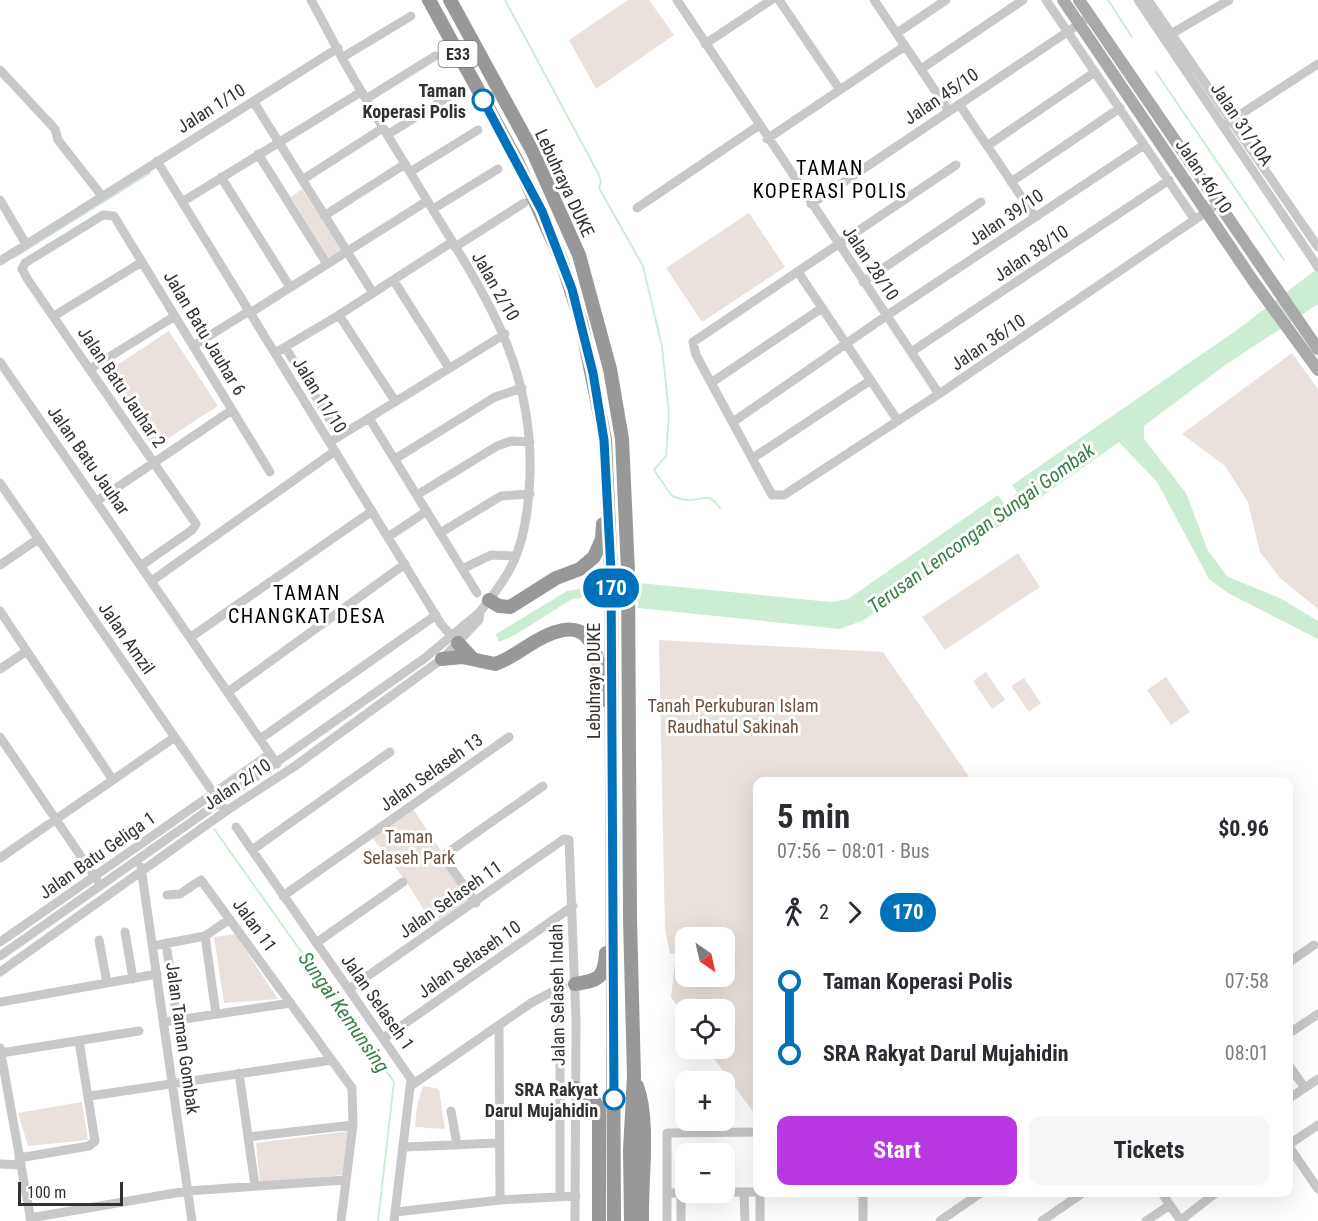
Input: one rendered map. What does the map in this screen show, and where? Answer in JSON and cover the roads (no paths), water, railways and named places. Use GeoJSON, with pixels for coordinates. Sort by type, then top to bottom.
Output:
{"type":"FeatureCollection","features":[{"type":"Feature","properties":{"kind":"highway","name":"Lebuhraya DUKE"},"geometry":{"type":"LineString","coordinates":[[429,0],[517,161],[565,269],[593,373],[604,440],[611,571],[614,1221]]}},
{"type":"Feature","properties":{"kind":"highway","name":"Lebuhraya DUKE"},"geometry":{"type":"LineString","coordinates":[[450,0],[533,152],[558,204],[585,275],[610,369],[622,439],[629,611],[630,919],[634,1076],[630,1150],[631,1221]]}},
{"type":"Feature","properties":{"kind":"highway"},"geometry":{"type":"LineString","coordinates":[[483,596],[505,608],[514,605],[556,578],[580,569],[594,558],[602,539],[606,477]]}},
{"type":"Feature","properties":{"kind":"highway"},"geometry":{"type":"LineString","coordinates":[[438,655],[472,658],[495,664],[556,633],[574,631],[585,634],[596,652],[611,738]]}},
{"type":"Feature","properties":{"kind":"highway"},"geometry":{"type":"LineString","coordinates":[[455,640],[472,658]]}},
{"type":"Feature","properties":{"kind":"highway"},"geometry":{"type":"LineString","coordinates":[[575,984],[594,981],[605,969],[612,894]]}},
{"type":"Feature","properties":{"kind":"highway"},"geometry":{"type":"LineString","coordinates":[[634,1076],[642,1098],[643,1114],[642,1221]]}},
{"type":"Feature","properties":{"kind":"highway"},"geometry":{"type":"LineString","coordinates":[[575,1088],[593,1098],[599,1109],[599,1221]]}},
{"type":"Feature","properties":{"kind":"main road","name":"Jalan 46/10"},"geometry":{"type":"LineString","coordinates":[[1064,0],[1207,212],[1292,322],[1318,369]]}},
{"type":"Feature","properties":{"kind":"main road","name":"Jalan 46/10"},"geometry":{"type":"LineString","coordinates":[[1079,0],[1218,204],[1270,292]]}},
{"type":"Feature","properties":{"kind":"main road","name":"Jalan 46/10"},"geometry":{"type":"LineString","coordinates":[[1292,322],[1318,349]]}},
{"type":"Feature","properties":{"kind":"street","name":"Jalan 2/10"},"geometry":{"type":"LineString","coordinates":[[0,956],[137,861],[223,807],[295,766],[438,655],[479,620],[483,596],[515,556],[525,523],[530,494],[530,442],[522,388],[505,334],[485,295],[364,95],[312,0]]}},
{"type":"Feature","properties":{"kind":"street","name":"Jalan 28/10"},"geometry":{"type":"LineString","coordinates":[[676,0],[939,394]]}},
{"type":"Feature","properties":{"kind":"street"},"geometry":{"type":"LineString","coordinates":[[705,44],[771,0]]}},
{"type":"Feature","properties":{"kind":"street"},"geometry":{"type":"LineString","coordinates":[[779,0],[840,90]]}},
{"type":"Feature","properties":{"kind":"street"},"geometry":{"type":"LineString","coordinates":[[874,0],[949,111]]}},
{"type":"Feature","properties":{"kind":"street"},"geometry":{"type":"LineString","coordinates":[[897,33],[946,0]]}},
{"type":"Feature","properties":{"kind":"street"},"geometry":{"type":"LineString","coordinates":[[921,69],[1023,0]]}},
{"type":"Feature","properties":{"kind":"street","name":"Jalan 46/10"},"geometry":{"type":"LineString","coordinates":[[1046,0],[1196,220]]}},
{"type":"Feature","properties":{"kind":"street","name":"Jalan 31/10A"},"geometry":{"type":"LineString","coordinates":[[1138,0],[1318,246]]}},
{"type":"Feature","properties":{"kind":"street","name":"Jalan 31/10A"},"geometry":{"type":"LineString","coordinates":[[1148,0],[1318,267]]}},
{"type":"Feature","properties":{"kind":"street"},"geometry":{"type":"LineString","coordinates":[[1171,34],[1229,0]]}},
{"type":"Feature","properties":{"kind":"street","name":"Jalan 1/10"},"geometry":{"type":"LineString","coordinates":[[0,261],[253,101],[340,52],[411,16]]}},
{"type":"Feature","properties":{"kind":"street","name":"Jalan 45/10"},"geometry":{"type":"LineString","coordinates":[[811,204],[1090,16]]}},
{"type":"Feature","properties":{"kind":"street"},"geometry":{"type":"LineString","coordinates":[[767,139],[905,46]]}},
{"type":"Feature","properties":{"kind":"street"},"geometry":{"type":"LineString","coordinates":[[182,202],[278,141],[435,56]]}},
{"type":"Feature","properties":{"kind":"street"},"geometry":{"type":"LineString","coordinates":[[1227,123],[1318,64]]}},
{"type":"Feature","properties":{"kind":"street"},"geometry":{"type":"LineString","coordinates":[[0,70],[55,129],[58,140],[102,196]]}},
{"type":"Feature","properties":{"kind":"street"},"geometry":{"type":"LineString","coordinates":[[987,146],[1095,72]]}},
{"type":"Feature","properties":{"kind":"street"},"geometry":{"type":"LineString","coordinates":[[302,180],[453,94]]}},
{"type":"Feature","properties":{"kind":"street"},"geometry":{"type":"LineString","coordinates":[[253,101],[373,293]]}},
{"type":"Feature","properties":{"kind":"street"},"geometry":{"type":"LineString","coordinates":[[959,104],[1035,217]]}},
{"type":"Feature","properties":{"kind":"street"},"geometry":{"type":"LineString","coordinates":[[1011,182],[1120,108]]}},
{"type":"Feature","properties":{"kind":"street"},"geometry":{"type":"LineString","coordinates":[[637,208],[758,126]]}},
{"type":"Feature","properties":{"kind":"street"},"geometry":{"type":"LineString","coordinates":[[324,216],[478,130]]}},
{"type":"Feature","properties":{"kind":"street","name":"Jalan 39/10"},"geometry":{"type":"LineString","coordinates":[[733,422],[886,316],[1144,145]]}},
{"type":"Feature","properties":{"kind":"street"},"geometry":{"type":"LineString","coordinates":[[258,154],[327,264]]}},
{"type":"Feature","properties":{"kind":"street","name":"Jalan 11/10"},"geometry":{"type":"LineString","coordinates":[[157,161],[441,624],[455,640]]}},
{"type":"Feature","properties":{"kind":"street"},"geometry":{"type":"LineString","coordinates":[[871,380],[753,458],[696,355],[693,342],[956,165]]}},
{"type":"Feature","properties":{"kind":"street"},"geometry":{"type":"LineString","coordinates":[[193,346],[346,252],[498,169]]}},
{"type":"Feature","properties":{"kind":"street"},"geometry":{"type":"LineString","coordinates":[[221,177],[290,287]]}},
{"type":"Feature","properties":{"kind":"street","name":"Jalan 38/10"},"geometry":{"type":"LineString","coordinates":[[911,352],[1168,180]]}},
{"type":"Feature","properties":{"kind":"street"},"geometry":{"type":"LineString","coordinates":[[0,200],[26,244]]}},
{"type":"Feature","properties":{"kind":"street"},"geometry":{"type":"LineString","coordinates":[[863,282],[981,201]]}},
{"type":"Feature","properties":{"kind":"street"},"geometry":{"type":"LineString","coordinates":[[275,353],[524,203]]}},
{"type":"Feature","properties":{"kind":"street","name":"Jalan 36/10"},"geometry":{"type":"LineString","coordinates":[[753,458],[772,495],[784,495],[939,394],[1218,204]]}},
{"type":"Feature","properties":{"kind":"street","name":"Jalan Batu Jauhar 6"},"geometry":{"type":"LineString","coordinates":[[22,269],[25,263],[103,215],[114,216],[270,472]]}},
{"type":"Feature","properties":{"kind":"street"},"geometry":{"type":"LineString","coordinates":[[54,316],[142,262]]}},
{"type":"Feature","properties":{"kind":"street","name":"Jalan Batu Jauhar 2"},"geometry":{"type":"LineString","coordinates":[[22,269],[196,524],[192,530],[142,564]]}},
{"type":"Feature","properties":{"kind":"street"},"geometry":{"type":"LineString","coordinates":[[798,272],[898,421]]}},
{"type":"Feature","properties":{"kind":"street"},"geometry":{"type":"LineString","coordinates":[[394,280],[449,368]]}},
{"type":"Feature","properties":{"kind":"street"},"geometry":{"type":"LineString","coordinates":[[711,383],[822,308]]}},
{"type":"Feature","properties":{"kind":"street"},"geometry":{"type":"LineString","coordinates":[[339,315],[395,401]]}},
{"type":"Feature","properties":{"kind":"street"},"geometry":{"type":"LineString","coordinates":[[90,369],[175,316]]}},
{"type":"Feature","properties":{"kind":"street"},"geometry":{"type":"LineString","coordinates":[[152,579],[333,447],[340,436],[505,334]]}},
{"type":"Feature","properties":{"kind":"street"},"geometry":{"type":"LineString","coordinates":[[285,347],[340,436]]}},
{"type":"Feature","properties":{"kind":"street","name":"Jalan Batu Jauhar"},"geometry":{"type":"LineString","coordinates":[[0,362],[142,564],[277,764]]}},
{"type":"Feature","properties":{"kind":"street"},"geometry":{"type":"LineString","coordinates":[[395,459],[495,397],[522,388]]}},
{"type":"Feature","properties":{"kind":"street"},"geometry":{"type":"LineString","coordinates":[[97,501],[232,410]]}},
{"type":"Feature","properties":{"kind":"street"},"geometry":{"type":"LineString","coordinates":[[369,418],[462,569],[483,596]]}},
{"type":"Feature","properties":{"kind":"street"},"geometry":{"type":"LineString","coordinates":[[417,495],[497,446],[511,441],[530,442]]}},
{"type":"Feature","properties":{"kind":"street","name":"Jalan Amzil"},"geometry":{"type":"LineString","coordinates":[[0,483],[223,807]]}},
{"type":"Feature","properties":{"kind":"street"},"geometry":{"type":"LineString","coordinates":[[440,533],[501,496],[530,494]]}},
{"type":"Feature","properties":{"kind":"street"},"geometry":{"type":"LineString","coordinates":[[191,637],[372,511]]}},
{"type":"Feature","properties":{"kind":"street"},"geometry":{"type":"LineString","coordinates":[[388,537],[427,511]]}},
{"type":"Feature","properties":{"kind":"street"},"geometry":{"type":"LineString","coordinates":[[0,565],[38,539]]}},
{"type":"Feature","properties":{"kind":"street"},"geometry":{"type":"LineString","coordinates":[[462,569],[491,555],[515,556]]}},
{"type":"Feature","properties":{"kind":"street"},"geometry":{"type":"LineString","coordinates":[[228,692],[405,564]]}},
{"type":"Feature","properties":{"kind":"street"},"geometry":{"type":"LineString","coordinates":[[0,611],[113,780]]}},
{"type":"Feature","properties":{"kind":"street","name":"Jalan 2/10"},"geometry":{"type":"LineString","coordinates":[[455,640],[465,624],[480,612]]}},
{"type":"Feature","properties":{"kind":"street"},"geometry":{"type":"LineString","coordinates":[[260,739],[436,615]]}},
{"type":"Feature","properties":{"kind":"street"},"geometry":{"type":"LineString","coordinates":[[438,655],[441,624],[465,624]]}},
{"type":"Feature","properties":{"kind":"street"},"geometry":{"type":"LineString","coordinates":[[0,669],[27,651]]}},
{"type":"Feature","properties":{"kind":"street","name":"Jalan 2/10"},"geometry":{"type":"LineString","coordinates":[[0,972],[142,870],[277,764],[438,655]]}},
{"type":"Feature","properties":{"kind":"street"},"geometry":{"type":"LineString","coordinates":[[0,737],[101,887]]}},
{"type":"Feature","properties":{"kind":"street"},"geometry":{"type":"LineString","coordinates":[[0,858],[175,737]]}},
{"type":"Feature","properties":{"kind":"street","name":"Jalan Selaseh 13"},"geometry":{"type":"LineString","coordinates":[[283,896],[509,737]]}},
{"type":"Feature","properties":{"kind":"street"},"geometry":{"type":"LineString","coordinates":[[252,850],[390,752]]}},
{"type":"Feature","properties":{"kind":"street","name":"Jalan Batu Geliga 1"},"geometry":{"type":"LineString","coordinates":[[0,942],[270,754]]}},
{"type":"Feature","properties":{"kind":"street"},"geometry":{"type":"LineString","coordinates":[[476,903],[443,856],[543,786]]}},
{"type":"Feature","properties":{"kind":"street","name":"Jalan Selaseh 1"},"geometry":{"type":"LineString","coordinates":[[236,827],[408,1073],[412,1085]]}},
{"type":"Feature","properties":{"kind":"street","name":"Jalan Selaseh 11"},"geometry":{"type":"LineString","coordinates":[[349,989],[476,903],[564,839],[569,840]]}},
{"type":"Feature","properties":{"kind":"street","name":"Jalan Selaseh Indah"},"geometry":{"type":"LineString","coordinates":[[569,840],[575,984],[575,1221]]}},
{"type":"Feature","properties":{"kind":"street","name":"Jalan Taman Gombak"},"geometry":{"type":"LineString","coordinates":[[137,861],[142,870],[192,1221]]}},
{"type":"Feature","properties":{"kind":"street","name":"Jalan 11"},"geometry":{"type":"LineString","coordinates":[[167,895],[180,894],[201,880],[354,1092],[353,1125],[341,1221]]}},
{"type":"Feature","properties":{"kind":"street"},"geometry":{"type":"LineString","coordinates":[[316,943],[403,882]]}},
{"type":"Feature","properties":{"kind":"street","name":"Jalan Selaseh 10"},"geometry":{"type":"LineString","coordinates":[[384,1038],[573,906]]}},
{"type":"Feature","properties":{"kind":"street"},"geometry":{"type":"LineString","coordinates":[[153,946],[205,936],[230,919]]}},
{"type":"Feature","properties":{"kind":"street"},"geometry":{"type":"LineString","coordinates":[[125,932],[133,978]]}},
{"type":"Feature","properties":{"kind":"street"},"geometry":{"type":"LineString","coordinates":[[205,936],[216,1014]]}},
{"type":"Feature","properties":{"kind":"street"},"geometry":{"type":"LineString","coordinates":[[99,940],[107,983]]}},
{"type":"Feature","properties":{"kind":"street"},"geometry":{"type":"LineString","coordinates":[[166,943],[177,1020]]}},
{"type":"Feature","properties":{"kind":"street"},"geometry":{"type":"LineString","coordinates":[[1293,960],[1314,945]]}},
{"type":"Feature","properties":{"kind":"street"},"geometry":{"type":"LineString","coordinates":[[0,1002],[157,974]]}},
{"type":"Feature","properties":{"kind":"street"},"geometry":{"type":"LineString","coordinates":[[575,984],[560,987],[499,1025],[412,1085],[395,1217],[500,1200],[576,1196]]}},
{"type":"Feature","properties":{"kind":"street","name":"Jalan Selaseh Indah"},"geometry":{"type":"LineString","coordinates":[[560,987],[560,1196]]}},
{"type":"Feature","properties":{"kind":"street"},"geometry":{"type":"LineString","coordinates":[[164,1022],[291,1003]]}},
{"type":"Feature","properties":{"kind":"street"},"geometry":{"type":"LineString","coordinates":[[1293,1031],[1318,1014]]}},
{"type":"Feature","properties":{"kind":"street"},"geometry":{"type":"LineString","coordinates":[[499,1025],[500,1200]]}},
{"type":"Feature","properties":{"kind":"street"},"geometry":{"type":"LineString","coordinates":[[139,1031],[0,1051],[4,1088],[30,1219],[187,1191],[345,1180]]}},
{"type":"Feature","properties":{"kind":"street"},"geometry":{"type":"LineString","coordinates":[[0,1164],[20,1162],[89,1146],[95,1141],[90,1096],[79,1041]]}},
{"type":"Feature","properties":{"kind":"street"},"geometry":{"type":"LineString","coordinates":[[90,1096],[332,1060]]}},
{"type":"Feature","properties":{"kind":"street"},"geometry":{"type":"LineString","coordinates":[[1293,1071],[1305,1088]]}},
{"type":"Feature","properties":{"kind":"street"},"geometry":{"type":"LineString","coordinates":[[239,1073],[255,1186]]}},
{"type":"Feature","properties":{"kind":"street"},"geometry":{"type":"LineString","coordinates":[[1293,1096],[1318,1079]]}},
{"type":"Feature","properties":{"kind":"street"},"geometry":{"type":"LineString","coordinates":[[451,1112],[457,1145]]}},
{"type":"Feature","properties":{"kind":"street"},"geometry":{"type":"LineString","coordinates":[[248,1137],[353,1125]]}},
{"type":"Feature","properties":{"kind":"street"},"geometry":{"type":"LineString","coordinates":[[1293,1142],[1318,1125]]}},
{"type":"Feature","properties":{"kind":"street"},"geometry":{"type":"LineString","coordinates":[[668,1221],[668,1132],[753,1132]]}},
{"type":"Feature","properties":{"kind":"street"},"geometry":{"type":"LineString","coordinates":[[405,1147],[498,1143]]}},
{"type":"Feature","properties":{"kind":"street"},"geometry":{"type":"LineString","coordinates":[[1293,1152],[1318,1189]]}},
{"type":"Feature","properties":{"kind":"street"},"geometry":{"type":"LineString","coordinates":[[735,1192],[753,1192]]}},
{"type":"Feature","properties":{"kind":"street"},"geometry":{"type":"LineString","coordinates":[[744,1192],[745,1221]]}},
{"type":"Feature","properties":{"kind":"street"},"geometry":{"type":"LineString","coordinates":[[667,1193],[675,1193]]}},
{"type":"Feature","properties":{"kind":"street"},"geometry":{"type":"LineString","coordinates":[[759,1197],[760,1221]]}},
{"type":"Feature","properties":{"kind":"street"},"geometry":{"type":"LineString","coordinates":[[863,1197],[863,1221]]}},
{"type":"Feature","properties":{"kind":"street"},"geometry":{"type":"LineString","coordinates":[[940,1221],[975,1197]]}},
{"type":"Feature","properties":{"kind":"street"},"geometry":{"type":"LineString","coordinates":[[1042,1221],[1077,1197]]}},
{"type":"Feature","properties":{"kind":"street"},"geometry":{"type":"LineString","coordinates":[[1164,1197],[1180,1219],[1210,1197]]}},
{"type":"Feature","properties":{"kind":"street"},"geometry":{"type":"LineString","coordinates":[[681,1203],[681,1221]]}},
{"type":"Feature","properties":{"kind":"street"},"geometry":{"type":"LineString","coordinates":[[1146,1221],[1170,1205]]}},
{"type":"Feature","properties":{"kind":"water"},"geometry":{"type":"Polygon","coordinates":[[[1318,268],[1318,304],[1224,366],[1144,426],[1144,439],[1186,493],[1208,551],[1228,577],[1280,598],[1318,621],[1318,639],[1228,593],[1209,579],[1157,482],[1119,442],[1027,507],[1012,485],[1237,330],[1318,268]]]}},
{"type":"Feature","properties":{"kind":"water"},"geometry":{"type":"Polygon","coordinates":[[[998,495],[1013,517],[864,620],[840,629],[638,608],[639,583],[831,602],[848,599],[998,495]]]}},
{"type":"Feature","properties":{"kind":"water"},"geometry":{"type":"Polygon","coordinates":[[[602,587],[601,596],[572,599],[515,635],[499,642],[496,634],[567,591],[602,587]]]}},
{"type":"Feature","properties":{"kind":"waterway"},"geometry":{"type":"LineString","coordinates":[[505,0],[598,173],[601,182],[599,188],[643,266],[662,347],[669,413],[666,456],[654,470],[672,496],[686,500],[710,498],[720,508]]}},
{"type":"Feature","properties":{"kind":"waterway"},"geometry":{"type":"LineString","coordinates":[[1108,0],[1132,37]]}},
{"type":"Feature","properties":{"kind":"waterway"},"geometry":{"type":"LineString","coordinates":[[1156,72],[1284,260]]}},
{"type":"Feature","properties":{"kind":"waterway","name":"Sungai Kemunsing"},"geometry":{"type":"LineString","coordinates":[[13,258],[150,173]]}},
{"type":"Feature","properties":{"kind":"waterway","name":"Terusan Lencongan Sungai Gombak"},"geometry":{"type":"LineString","coordinates":[[994,518],[1033,489]]}},
{"type":"Feature","properties":{"kind":"waterway","name":"Terusan Lencongan Sungai Gombak"},"geometry":{"type":"LineString","coordinates":[[587,594],[599,592],[653,598]]}},
{"type":"Feature","properties":{"kind":"waterway","name":"Sungai Kemunsing"},"geometry":{"type":"LineString","coordinates":[[214,829],[394,1082],[378,1221]]}},
{"type":"Feature","properties":{"kind":"place","name":"Taman Koperasi Polis"},"geometry":{"type":"Point","coordinates":[483,100]}},
{"type":"Feature","properties":{"kind":"place","name":"SRA Rakyat Darul Mujahidin"},"geometry":{"type":"Point","coordinates":[614,1099]}},
{"type":"Feature","properties":{"kind":"district","name":"TAMAN KOPERASI POLIS"},"geometry":{"type":"Point","coordinates":[830,180]}},
{"type":"Feature","properties":{"kind":"district","name":"TAMAN CHANGKAT DESA"},"geometry":{"type":"Point","coordinates":[307,604]}},
{"type":"Feature","properties":{"kind":"park label","name":"Tanah Perkuburan Islam Raudhatul Sakinah"},"geometry":{"type":"Point","coordinates":[733,715]}},
{"type":"Feature","properties":{"kind":"park label","name":"Taman Selaseh Park"},"geometry":{"type":"Point","coordinates":[409,846]}}]}
